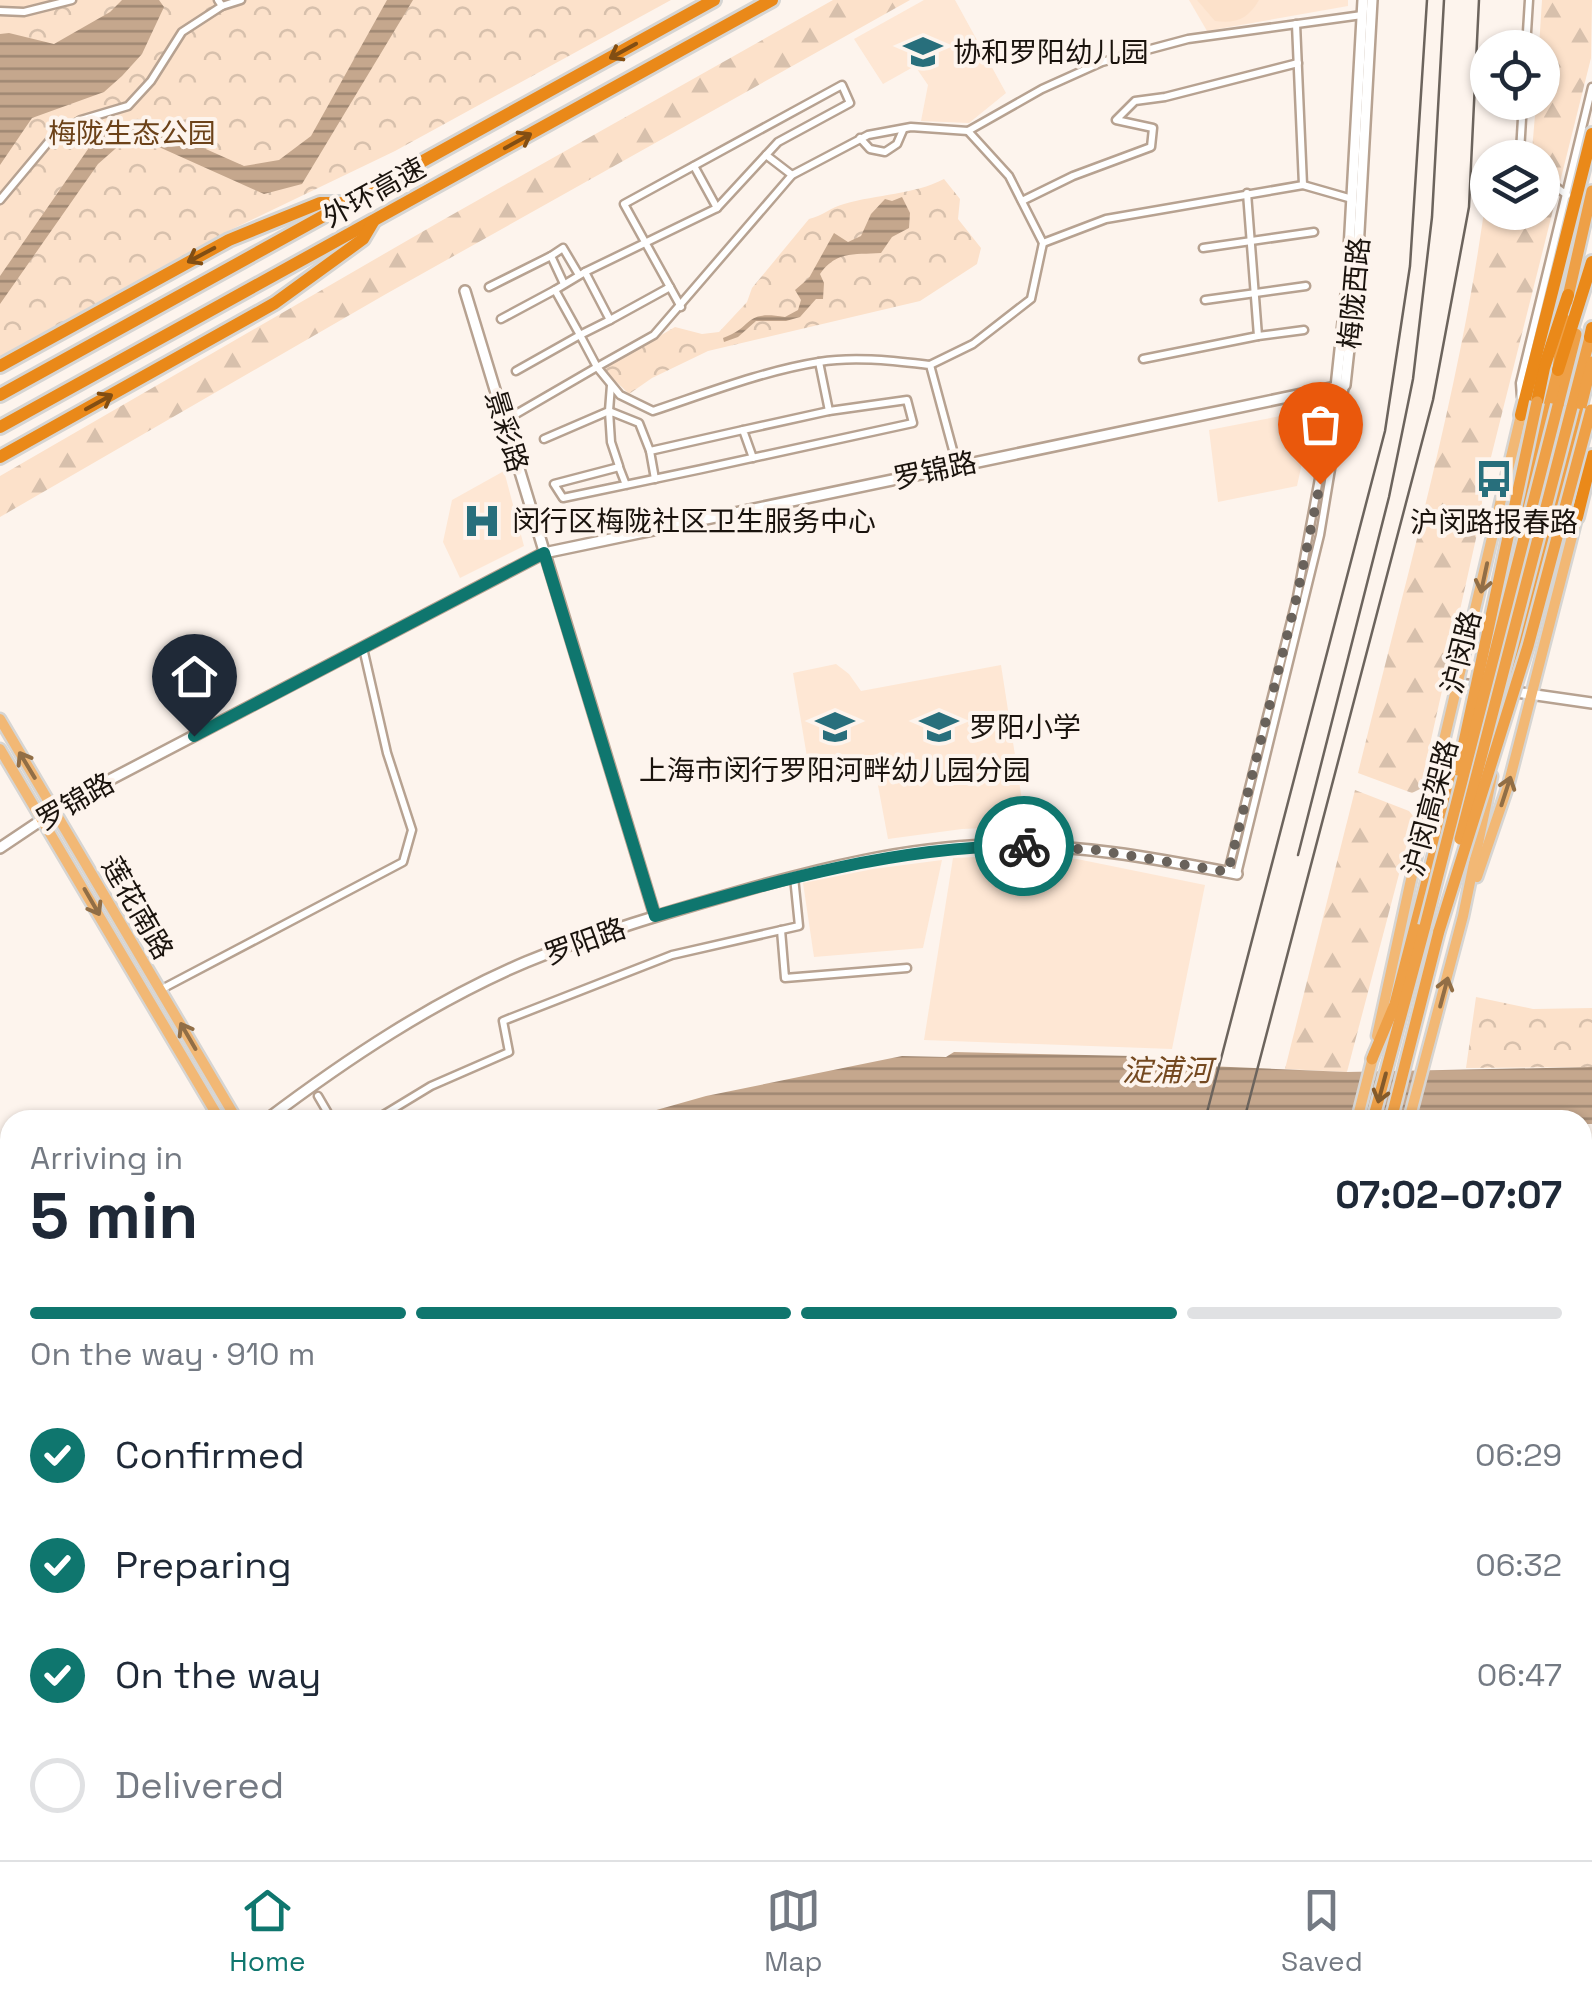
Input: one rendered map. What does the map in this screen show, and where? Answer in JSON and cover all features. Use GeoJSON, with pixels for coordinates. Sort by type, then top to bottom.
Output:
{"type":"FeatureCollection","features":[{"type":"Feature","properties":{"kind":"highway","name":"外环高速"},"geometry":{"type":"LineString","coordinates":[[0,396],[714,0]]}},
{"type":"Feature","properties":{"kind":"highway","name":"外环高速"},"geometry":{"type":"LineString","coordinates":[[0,427],[772,0]]}},
{"type":"Feature","properties":{"kind":"highway"},"geometry":{"type":"LineString","coordinates":[[1551,369],[1560,296],[1592,134]]}},
{"type":"Feature","properties":{"kind":"highway"},"geometry":{"type":"LineString","coordinates":[[1521,415],[1592,192]]}},
{"type":"Feature","properties":{"kind":"highway"},"geometry":{"type":"LineString","coordinates":[[0,366],[229,240],[320,203],[347,204]]}},
{"type":"Feature","properties":{"kind":"highway"},"geometry":{"type":"LineString","coordinates":[[0,457],[275,303],[363,239],[375,220]]}},
{"type":"Feature","properties":{"kind":"highway"},"geometry":{"type":"LineString","coordinates":[[1586,333],[1592,263]]}},
{"type":"Feature","properties":{"kind":"highway"},"geometry":{"type":"LineString","coordinates":[[1425,926],[1538,402],[1592,263]]}},
{"type":"Feature","properties":{"kind":"highway","name":"沪闵高架路"},"geometry":{"type":"LineString","coordinates":[[1376,1110],[1558,404],[1586,333]]}},
{"type":"Feature","properties":{"kind":"highway","name":"沪闵高架路"},"geometry":{"type":"LineString","coordinates":[[1394,1110],[1482,748],[1572,408],[1586,333]]}},
{"type":"Feature","properties":{"kind":"highway","name":"沪闵路"},"geometry":{"type":"LineString","coordinates":[[1510,693],[1592,362]]}},
{"type":"Feature","properties":{"kind":"highway","name":"沪闵路"},"geometry":{"type":"LineString","coordinates":[[1372,1060],[1395,1004],[1478,687],[1551,369]]}},
{"type":"Feature","properties":{"kind":"highway"},"geometry":{"type":"LineString","coordinates":[[1439,931],[1528,646],[1591,407]]}},
{"type":"Feature","properties":{"kind":"highway"},"geometry":{"type":"LineString","coordinates":[[1577,517],[1592,456]]}},
{"type":"Feature","properties":{"kind":"main road"},"geometry":{"type":"LineString","coordinates":[[1372,1060],[1521,415]]}},
{"type":"Feature","properties":{"kind":"main road"},"geometry":{"type":"LineString","coordinates":[[1463,916],[1508,786],[1577,517]]}},
{"type":"Feature","properties":{"kind":"main road","name":"沪闵路"},"geometry":{"type":"LineString","coordinates":[[1412,1110],[1463,916],[1510,693]]}},
{"type":"Feature","properties":{"kind":"main road","name":"莲花南路"},"geometry":{"type":"LineString","coordinates":[[0,720],[231,1110]]}},
{"type":"Feature","properties":{"kind":"main road","name":"莲花南路"},"geometry":{"type":"LineString","coordinates":[[0,749],[214,1110]]}},
{"type":"Feature","properties":{"kind":"main road","name":"沪闵路"},"geometry":{"type":"LineString","coordinates":[[1360,1110],[1372,1060]]}},
{"type":"Feature","properties":{"kind":"street"},"geometry":{"type":"LineString","coordinates":[[0,12],[24,12],[72,0]]}},
{"type":"Feature","properties":{"kind":"street"},"geometry":{"type":"LineString","coordinates":[[0,200],[51,139],[81,120],[128,106],[151,81],[182,32],[220,3],[240,0]]}},
{"type":"Feature","properties":{"kind":"street","name":"梅陇西路"},"geometry":{"type":"LineString","coordinates":[[1340,386],[1363,0]]}},
{"type":"Feature","properties":{"kind":"street","name":"梅陇西路"},"geometry":{"type":"LineString","coordinates":[[1233,873],[1267,734],[1340,386],[1356,285],[1372,0]]}},
{"type":"Feature","properties":{"kind":"street"},"geometry":{"type":"LineString","coordinates":[[1528,30],[1530,0]]}},
{"type":"Feature","properties":{"kind":"street"},"geometry":{"type":"LineString","coordinates":[[504,421],[654,335],[792,175],[860,138],[904,128],[968,130],[1042,89],[1102,62],[1188,39],[1362,14]]}},
{"type":"Feature","properties":{"kind":"street"},"geometry":{"type":"LineString","coordinates":[[1296,24],[1303,185]]}},
{"type":"Feature","properties":{"kind":"street"},"geometry":{"type":"LineString","coordinates":[[1022,201],[1073,176],[1151,147],[1153,128],[1116,120],[1135,101],[1298,64]]}},
{"type":"Feature","properties":{"kind":"street"},"geometry":{"type":"LineString","coordinates":[[501,319],[582,273],[645,242],[717,208],[778,142],[850,102],[842,85],[624,204],[645,242],[670,288],[681,307]]}},
{"type":"Feature","properties":{"kind":"street"},"geometry":{"type":"LineString","coordinates":[[1521,415],[1520,383],[1592,87]]}},
{"type":"Feature","properties":{"kind":"street"},"geometry":{"type":"LineString","coordinates":[[860,138],[870,149],[885,152],[897,144],[904,128]]}},
{"type":"Feature","properties":{"kind":"street"},"geometry":{"type":"LineString","coordinates":[[554,290],[597,367],[620,396],[653,411],[738,382],[819,362],[885,360],[930,365],[972,344],[1031,299],[1043,243],[1009,176],[968,130]]}},
{"type":"Feature","properties":{"kind":"street"},"geometry":{"type":"LineString","coordinates":[[766,155],[792,175]]}},
{"type":"Feature","properties":{"kind":"street"},"geometry":{"type":"LineString","coordinates":[[694,166],[717,208]]}},
{"type":"Feature","properties":{"kind":"street"},"geometry":{"type":"LineString","coordinates":[[1043,243],[1106,219],[1303,185],[1352,199]]}},
{"type":"Feature","properties":{"kind":"street"},"geometry":{"type":"LineString","coordinates":[[1560,190],[1566,194]]}},
{"type":"Feature","properties":{"kind":"street"},"geometry":{"type":"LineString","coordinates":[[1247,194],[1258,336]]}},
{"type":"Feature","properties":{"kind":"street"},"geometry":{"type":"LineString","coordinates":[[1203,248],[1314,232]]}},
{"type":"Feature","properties":{"kind":"street"},"geometry":{"type":"LineString","coordinates":[[490,286],[563,248],[610,320]]}},
{"type":"Feature","properties":{"kind":"street"},"geometry":{"type":"LineString","coordinates":[[551,256],[564,284]]}},
{"type":"Feature","properties":{"kind":"street"},"geometry":{"type":"LineString","coordinates":[[1205,300],[1306,286]]}},
{"type":"Feature","properties":{"kind":"street"},"geometry":{"type":"LineString","coordinates":[[516,371],[670,288]]}},
{"type":"Feature","properties":{"kind":"street","name":"景彩路"},"geometry":{"type":"LineString","coordinates":[[464,291],[655,916]]}},
{"type":"Feature","properties":{"kind":"street"},"geometry":{"type":"LineString","coordinates":[[1143,359],[1304,330]]}},
{"type":"Feature","properties":{"kind":"street"},"geometry":{"type":"LineString","coordinates":[[819,362],[829,411]]}},
{"type":"Feature","properties":{"kind":"street"},"geometry":{"type":"LineString","coordinates":[[930,365],[957,465]]}},
{"type":"Feature","properties":{"kind":"street"},"geometry":{"type":"LineString","coordinates":[[611,384],[611,442],[626,485]]}},
{"type":"Feature","properties":{"kind":"street","name":"罗锦路"},"geometry":{"type":"LineString","coordinates":[[0,848],[55,810],[544,553],[1340,386]]}},
{"type":"Feature","properties":{"kind":"street"},"geometry":{"type":"LineString","coordinates":[[619,467],[554,484],[563,498],[913,423],[908,400],[829,411],[650,451]]}},
{"type":"Feature","properties":{"kind":"street"},"geometry":{"type":"LineString","coordinates":[[544,439],[609,411],[640,423],[655,479]]}},
{"type":"Feature","properties":{"kind":"street"},"geometry":{"type":"LineString","coordinates":[[743,430],[754,458]]}},
{"type":"Feature","properties":{"kind":"street"},"geometry":{"type":"LineString","coordinates":[[1577,517],[1592,483]]}},
{"type":"Feature","properties":{"kind":"street"},"geometry":{"type":"LineString","coordinates":[[160,990],[403,862],[412,830],[387,752],[363,646]]}},
{"type":"Feature","properties":{"kind":"street"},"geometry":{"type":"LineString","coordinates":[[1460,684],[1592,704]]}},
{"type":"Feature","properties":{"kind":"street","name":"罗阳路"},"geometry":{"type":"LineString","coordinates":[[280,1110],[353,1057],[464,991],[524,963],[655,916],[794,877],[915,852],[985,846],[1096,850],[1233,873]]}},
{"type":"Feature","properties":{"kind":"street"},"geometry":{"type":"LineString","coordinates":[[391,1110],[431,1086],[509,1052],[503,1021],[672,954],[799,926],[794,877]]}},
{"type":"Feature","properties":{"kind":"street"},"geometry":{"type":"LineString","coordinates":[[781,930],[785,978],[907,968]]}},
{"type":"Feature","properties":{"kind":"street"},"geometry":{"type":"LineString","coordinates":[[318,1096],[326,1110]]}},
{"type":"Feature","properties":{"kind":"shaded area","name":"协和罗阳幼儿园"},"geometry":{"type":"Polygon","coordinates":[[[924,0],[955,0],[1006,93],[969,123],[921,121],[928,85],[915,66],[883,84],[854,39],[924,0]]]}},
{"type":"Feature","properties":{"kind":"shaded area"},"geometry":{"type":"Polygon","coordinates":[[[1189,0],[1348,0],[1348,6],[1207,31],[1189,0]]]}},
{"type":"Feature","properties":{"kind":"shaded area"},"geometry":{"type":"Polygon","coordinates":[[[1296,413],[1306,419],[1309,431],[1297,486],[1218,502],[1209,430],[1296,413]]]}},
{"type":"Feature","properties":{"kind":"shaded area","name":"闵行区梅陇社区卫生服务中心"},"geometry":{"type":"Polygon","coordinates":[[[504,471],[524,546],[460,578],[443,542],[452,500],[504,471]]]}},
{"type":"Feature","properties":{"kind":"shaded area","name":"罗阳小学"},"geometry":{"type":"Polygon","coordinates":[[[836,664],[861,691],[1001,665],[1026,826],[962,829],[888,839],[874,764],[810,775],[793,673],[836,664]]]}},
{"type":"Feature","properties":{"kind":"shaded area"},"geometry":{"type":"Polygon","coordinates":[[[953,858],[1077,859],[1205,885],[1172,1049],[924,1040],[953,858]]]}},
{"type":"Feature","properties":{"kind":"shaded area"},"geometry":{"type":"Polygon","coordinates":[[[942,860],[923,948],[814,957],[803,883],[942,860]]]}},
{"type":"Feature","properties":{"kind":"green space","name":"梅陇生态公园"},"geometry":{"type":"Polygon","coordinates":[[[0,0],[671,0],[395,151],[222,234],[0,358],[0,0]]]}},
{"type":"Feature","properties":{"kind":"green space"},"geometry":{"type":"Polygon","coordinates":[[[833,0],[910,0],[386,294],[0,517],[0,476],[833,0]]]}},
{"type":"Feature","properties":{"kind":"green space"},"geometry":{"type":"Polygon","coordinates":[[[1197,0],[1259,0],[1246,16],[1222,22],[1215,21],[1197,0]]]}},
{"type":"Feature","properties":{"kind":"green space"},"geometry":{"type":"Polygon","coordinates":[[[1542,0],[1592,0],[1591,58],[1560,182],[1560,140],[1533,140],[1535,120],[1560,120],[1560,30],[1540,30],[1542,0]]]}},
{"type":"Feature","properties":{"kind":"green space"},"geometry":{"type":"Polygon","coordinates":[[[944,179],[960,199],[958,219],[981,248],[977,264],[920,301],[708,351],[652,378],[629,394],[603,369],[675,327],[702,334],[719,332],[747,302],[752,288],[809,219],[844,204],[944,179]]]}},
{"type":"Feature","properties":{"kind":"green space"},"geometry":{"type":"Polygon","coordinates":[[[1481,230],[1548,230],[1483,489],[1481,516],[1420,789],[1412,793],[1358,773],[1448,409],[1481,230]]]}},
{"type":"Feature","properties":{"kind":"green space"},"geometry":{"type":"Polygon","coordinates":[[[1355,790],[1409,811],[1414,817],[1347,1072],[1285,1069],[1355,790]]]}},
{"type":"Feature","properties":{"kind":"green space"},"geometry":{"type":"Polygon","coordinates":[[[1476,997],[1533,1009],[1592,1008],[1592,1067],[1466,1068],[1476,997]]]}},
{"type":"Feature","properties":{"kind":"water"},"geometry":{"type":"Polygon","coordinates":[[[122,0],[159,0],[164,7],[142,54],[104,92],[32,118],[0,165],[0,34],[54,44],[110,12],[122,0]]]}},
{"type":"Feature","properties":{"kind":"water"},"geometry":{"type":"Polygon","coordinates":[[[387,0],[413,0],[302,184],[264,194],[150,143],[123,142],[98,164],[0,304],[0,276],[95,139],[121,125],[154,126],[244,166],[279,160],[311,136],[387,0]]]}},
{"type":"Feature","properties":{"kind":"water"},"geometry":{"type":"Polygon","coordinates":[[[902,197],[910,213],[909,228],[892,237],[881,253],[848,255],[833,261],[820,274],[823,299],[816,299],[800,317],[756,321],[738,337],[724,342],[723,338],[755,318],[785,317],[798,310],[801,300],[795,290],[809,278],[834,233],[848,242],[861,236],[871,214],[885,199],[902,197]]]}},
{"type":"Feature","properties":{"kind":"water","name":"淀浦河"},"geometry":{"type":"Polygon","coordinates":[[[954,1052],[1132,1056],[1136,1063],[1347,1072],[1592,1067],[1592,1110],[656,1110],[706,1096],[902,1056],[946,1057],[954,1052]]]}},
{"type":"Feature","properties":{"kind":"railway"},"geometry":{"type":"LineString","coordinates":[[1208,1110],[1385,431],[1410,266],[1427,0]]}},
{"type":"Feature","properties":{"kind":"railway"},"geometry":{"type":"LineString","coordinates":[[1298,855],[1389,497],[1413,379],[1432,217],[1444,0]]}},
{"type":"Feature","properties":{"kind":"railway"},"geometry":{"type":"LineString","coordinates":[[1247,1110],[1433,400],[1469,207],[1479,0]]}},
{"type":"Feature","properties":{"kind":"way so far"},"geometry":{"type":"LineString","coordinates":[[1024,846],[1096,850],[1228,872],[1297,596],[1320,484]]}},
{"type":"Feature","properties":{"kind":"place","name":"协和罗阳幼儿园"},"geometry":{"type":"Point","coordinates":[923,52]}},
{"type":"Feature","properties":{"kind":"place","name":"沪闵路报春路"},"geometry":{"type":"Point","coordinates":[1494,479]}},
{"type":"Feature","properties":{"kind":"place","name":"闵行区梅陇社区卫生服务中心"},"geometry":{"type":"Point","coordinates":[482,521]}},
{"type":"Feature","properties":{"kind":"place","name":"上海市闵行罗阳河畔幼儿园分园"},"geometry":{"type":"Point","coordinates":[835,727]}},
{"type":"Feature","properties":{"kind":"place","name":"罗阳小学"},"geometry":{"type":"Point","coordinates":[939,727]}},
{"type":"Feature","properties":{"kind":"route"},"geometry":{"type":"LineString","coordinates":[[194,736],[544,553],[655,916],[844,864],[915,852],[1024,846]]}}]}
